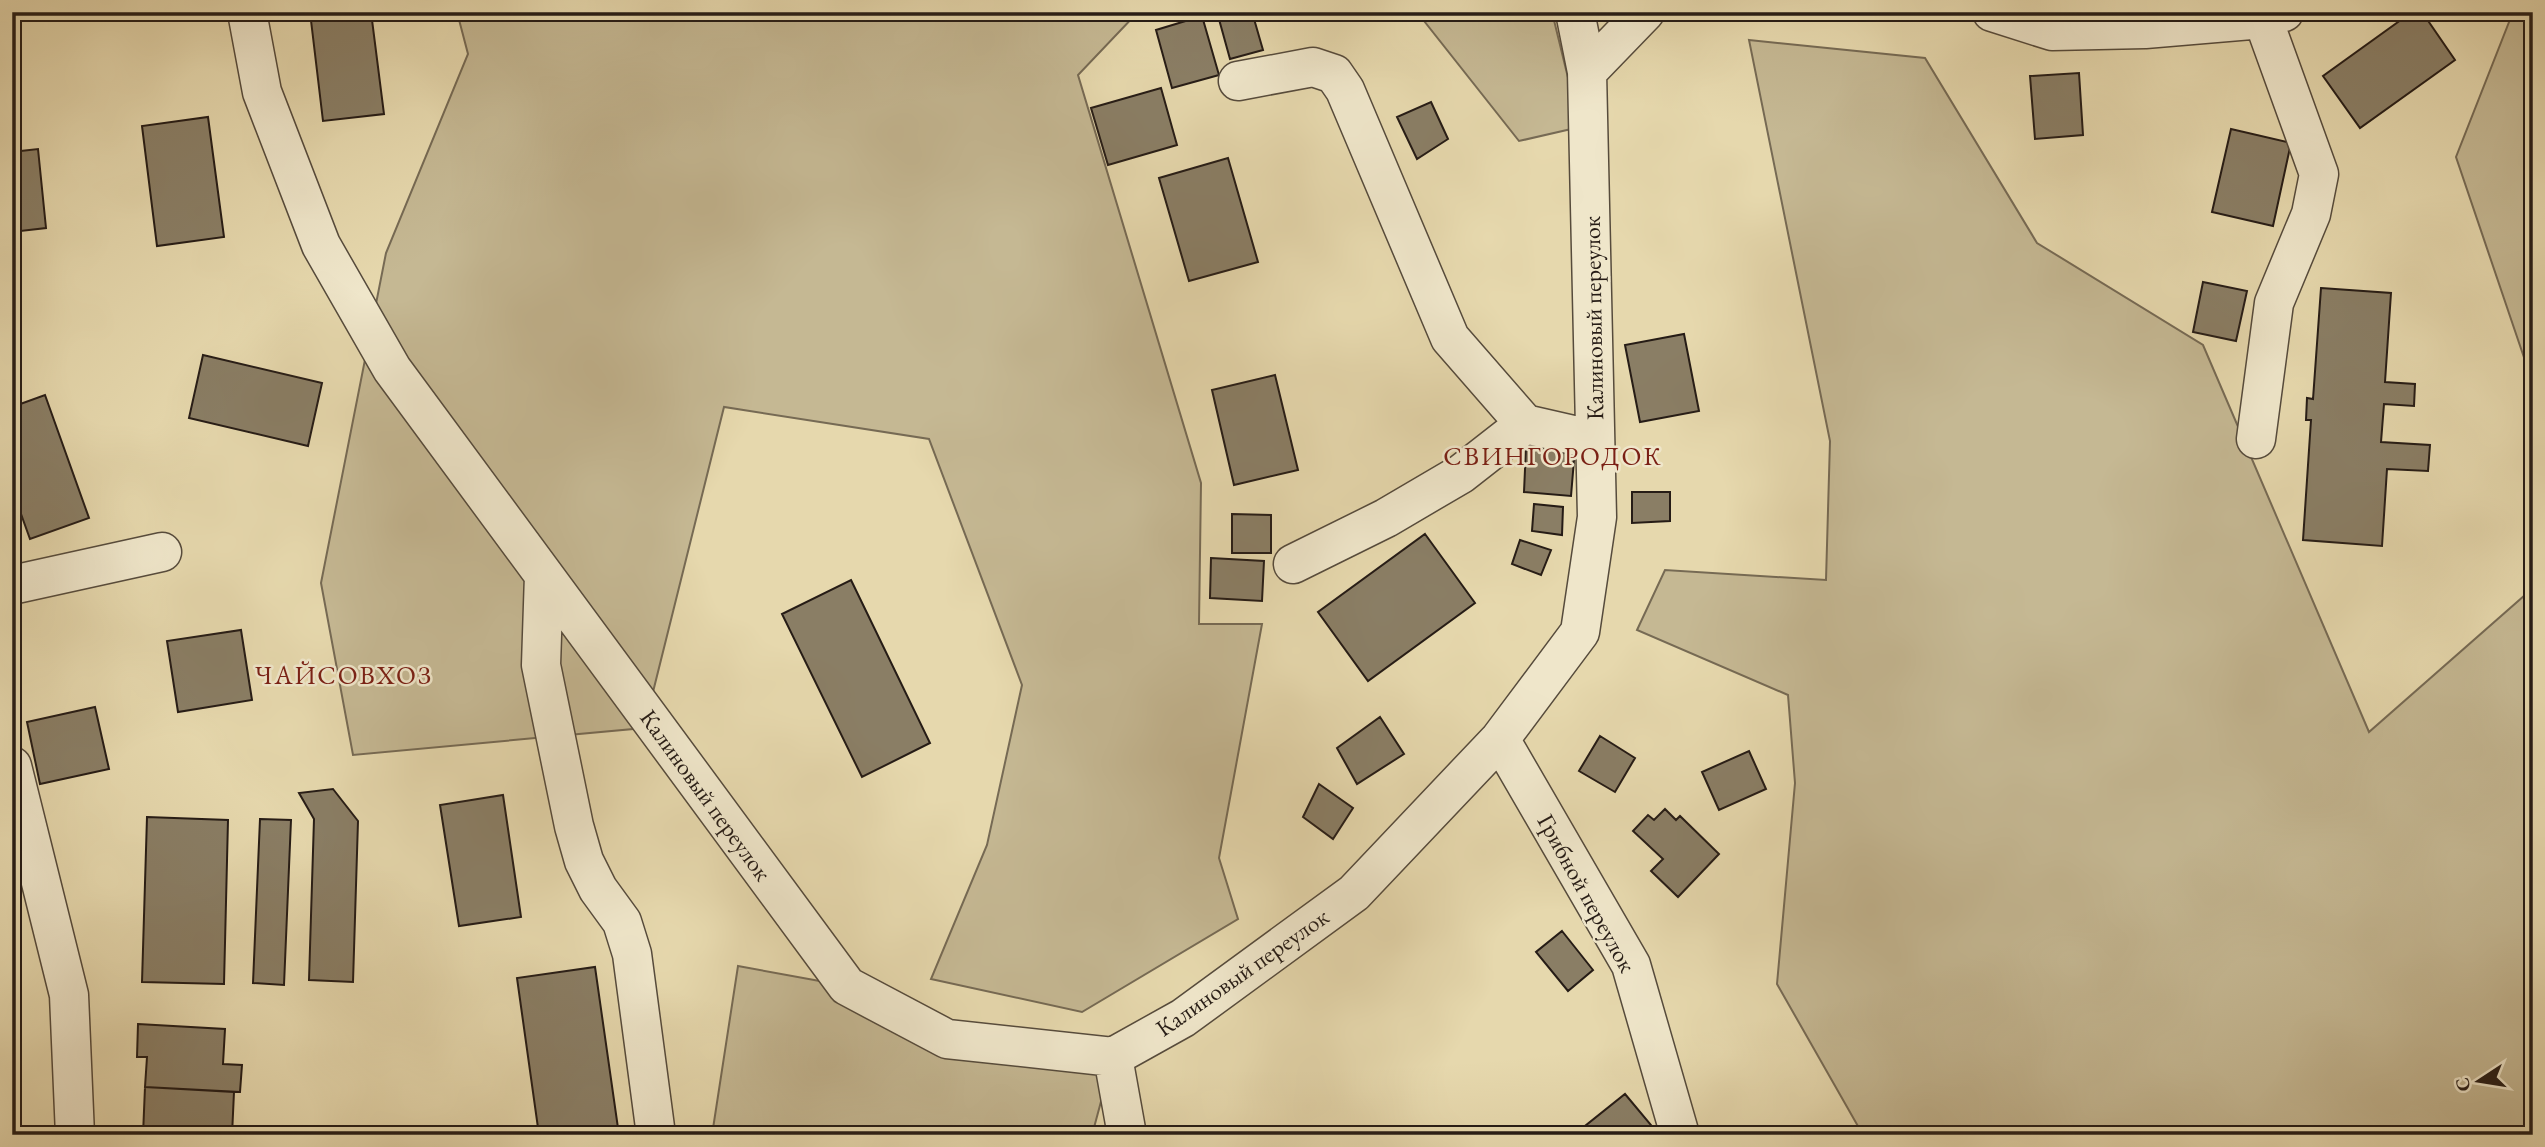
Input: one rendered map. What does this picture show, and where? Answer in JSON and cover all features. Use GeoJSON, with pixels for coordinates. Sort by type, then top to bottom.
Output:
{"type":"FeatureCollection","features":[{"type":"Feature","properties":{"kind":"street","name":"Калиновый переулок"},"geometry":{"type":"LineString","coordinates":[[247,12],[262,92],[321,245],[392,369],[847,986],[947,1039],[1113,1057],[1183,1018],[1354,893],[1500,739],[1580,632],[1597,517],[1587,72],[1575,12]]}},
{"type":"Feature","properties":{"kind":"street"},"geometry":{"type":"LineString","coordinates":[[1587,72],[1646,12]]}},
{"type":"Feature","properties":{"kind":"street"},"geometry":{"type":"LineString","coordinates":[[1992,12],[2052,31],[2145,29],[2274,15],[2319,174],[2311,215],[2274,303],[2256,439]]}},
{"type":"Feature","properties":{"kind":"street"},"geometry":{"type":"LineString","coordinates":[[1238,81],[1313,67],[1334,74],[1345,90],[1450,338],[1525,424],[1595,440]]}},
{"type":"Feature","properties":{"kind":"street"},"geometry":{"type":"LineString","coordinates":[[1293,564],[1386,518],[1461,474],[1525,424]]}},
{"type":"Feature","properties":{"kind":"street"},"geometry":{"type":"LineString","coordinates":[[12,585],[162,552]]}},
{"type":"Feature","properties":{"kind":"street"},"geometry":{"type":"LineString","coordinates":[[544,575],[541,665],[574,826],[584,861],[598,889],[622,922],[632,954],[652,1086],[656,1135]]}},
{"type":"Feature","properties":{"kind":"street","name":"Грибной переулок"},"geometry":{"type":"LineString","coordinates":[[1500,739],[1632,965],[1680,1135]]}},
{"type":"Feature","properties":{"kind":"street"},"geometry":{"type":"LineString","coordinates":[[12,766],[69,995],[75,1135]]}},
{"type":"Feature","properties":{"kind":"street"},"geometry":{"type":"LineString","coordinates":[[1113,1057],[1127,1135]]}},
{"type":"Feature","properties":{"kind":"shaded area"},"geometry":{"type":"Polygon","coordinates":[[[457,12],[1138,12],[1078,75],[1201,483],[1199,624],[1262,624],[1219,858],[1238,919],[1082,1012],[931,979],[987,845],[1022,685],[929,439],[724,407],[644,728],[353,755],[321,583],[386,253],[468,54],[457,12]]]}},
{"type":"Feature","properties":{"kind":"shaded area"},"geometry":{"type":"Polygon","coordinates":[[[1417,12],[1552,12],[1580,127],[1519,141],[1417,12]]]}},
{"type":"Feature","properties":{"kind":"shaded area"},"geometry":{"type":"Polygon","coordinates":[[[2513,12],[2533,12],[2533,384],[2456,157],[2513,12]]]}},
{"type":"Feature","properties":{"kind":"shaded area"},"geometry":{"type":"Polygon","coordinates":[[[1749,40],[1925,58],[2037,243],[2203,345],[2369,732],[2533,588],[2533,1135],[1863,1135],[1777,984],[1795,783],[1788,695],[1637,630],[1665,570],[1826,580],[1830,441],[1749,40]]]}},
{"type":"Feature","properties":{"kind":"shaded area"},"geometry":{"type":"Polygon","coordinates":[[[738,966],[847,986],[947,1039],[1113,1057],[1092,1135],[712,1135],[738,966]]]}},
{"type":"Feature","properties":{"kind":"building"},"geometry":{"type":"Polygon","coordinates":[[[310,12],[371,12],[384,114],[323,121],[310,12]]]}},
{"type":"Feature","properties":{"kind":"building"},"geometry":{"type":"Polygon","coordinates":[[[1217,12],[1252,12],[1263,50],[1230,59],[1217,12]]]}},
{"type":"Feature","properties":{"kind":"building"},"geometry":{"type":"Polygon","coordinates":[[[2412,12],[2422,12],[2455,60],[2360,128],[2323,76],[2412,12]]]}},
{"type":"Feature","properties":{"kind":"building"},"geometry":{"type":"Polygon","coordinates":[[[1202,16],[1219,75],[1172,88],[1156,30],[1202,16]]]}},
{"type":"Feature","properties":{"kind":"building"},"geometry":{"type":"Polygon","coordinates":[[[2079,73],[2083,135],[2035,139],[2030,76],[2079,73]]]}},
{"type":"Feature","properties":{"kind":"building"},"geometry":{"type":"Polygon","coordinates":[[[1161,88],[1177,145],[1108,165],[1091,108],[1161,88]]]}},
{"type":"Feature","properties":{"kind":"building"},"geometry":{"type":"Polygon","coordinates":[[[1431,102],[1448,139],[1417,159],[1397,117],[1431,102]]]}},
{"type":"Feature","properties":{"kind":"building"},"geometry":{"type":"Polygon","coordinates":[[[208,117],[224,237],[157,246],[142,126],[208,117]]]}},
{"type":"Feature","properties":{"kind":"building"},"geometry":{"type":"Polygon","coordinates":[[[2231,129],[2291,143],[2273,226],[2212,212],[2231,129]]]}},
{"type":"Feature","properties":{"kind":"building"},"geometry":{"type":"Polygon","coordinates":[[[38,149],[46,228],[12,232],[12,152],[38,149]]]}},
{"type":"Feature","properties":{"kind":"building"},"geometry":{"type":"Polygon","coordinates":[[[1228,158],[1258,262],[1189,281],[1159,178],[1228,158]]]}},
{"type":"Feature","properties":{"kind":"building"},"geometry":{"type":"Polygon","coordinates":[[[2203,282],[2247,291],[2236,341],[2193,332],[2203,282]]]}},
{"type":"Feature","properties":{"kind":"building"},"geometry":{"type":"Polygon","coordinates":[[[2321,288],[2391,293],[2385,382],[2415,384],[2414,406],[2384,404],[2381,442],[2430,445],[2428,471],[2387,469],[2382,546],[2303,540],[2311,420],[2306,420],[2307,398],[2313,399],[2321,288]]]}},
{"type":"Feature","properties":{"kind":"building"},"geometry":{"type":"Polygon","coordinates":[[[1684,334],[1699,411],[1640,422],[1625,345],[1684,334]]]}},
{"type":"Feature","properties":{"kind":"building"},"geometry":{"type":"Polygon","coordinates":[[[203,355],[322,383],[308,446],[189,418],[203,355]]]}},
{"type":"Feature","properties":{"kind":"building"},"geometry":{"type":"Polygon","coordinates":[[[1275,375],[1298,470],[1234,485],[1212,390],[1275,375]]]}},
{"type":"Feature","properties":{"kind":"building"},"geometry":{"type":"Polygon","coordinates":[[[45,395],[89,518],[30,539],[12,489],[12,407],[45,395]]]}},
{"type":"Feature","properties":{"kind":"building"},"geometry":{"type":"Polygon","coordinates":[[[1526,447],[1575,448],[1571,496],[1524,492],[1526,447]]]}},
{"type":"Feature","properties":{"kind":"building"},"geometry":{"type":"Polygon","coordinates":[[[1632,492],[1670,492],[1670,521],[1632,523],[1632,492]]]}},
{"type":"Feature","properties":{"kind":"building"},"geometry":{"type":"Polygon","coordinates":[[[1534,504],[1563,507],[1562,535],[1532,531],[1534,504]]]}},
{"type":"Feature","properties":{"kind":"building"},"geometry":{"type":"Polygon","coordinates":[[[1232,514],[1271,515],[1271,553],[1232,553],[1232,514]]]}},
{"type":"Feature","properties":{"kind":"building"},"geometry":{"type":"Polygon","coordinates":[[[1425,534],[1475,603],[1368,681],[1318,612],[1425,534]]]}},
{"type":"Feature","properties":{"kind":"building"},"geometry":{"type":"Polygon","coordinates":[[[1520,540],[1551,550],[1541,575],[1512,564],[1520,540]]]}},
{"type":"Feature","properties":{"kind":"building"},"geometry":{"type":"Polygon","coordinates":[[[1211,558],[1264,561],[1262,601],[1210,598],[1211,558]]]}},
{"type":"Feature","properties":{"kind":"building"},"geometry":{"type":"Polygon","coordinates":[[[851,580],[930,743],[862,777],[782,614],[851,580]]]}},
{"type":"Feature","properties":{"kind":"building"},"geometry":{"type":"Polygon","coordinates":[[[241,630],[252,700],[178,712],[167,641],[241,630]]]}},
{"type":"Feature","properties":{"kind":"building"},"geometry":{"type":"Polygon","coordinates":[[[95,707],[109,769],[40,784],[27,722],[95,707]]]}},
{"type":"Feature","properties":{"kind":"building"},"geometry":{"type":"Polygon","coordinates":[[[1380,717],[1404,754],[1357,784],[1337,748],[1380,717]]]}},
{"type":"Feature","properties":{"kind":"building"},"geometry":{"type":"Polygon","coordinates":[[[1600,736],[1635,758],[1615,792],[1579,771],[1600,736]]]}},
{"type":"Feature","properties":{"kind":"building"},"geometry":{"type":"Polygon","coordinates":[[[1749,751],[1766,789],[1719,810],[1702,772],[1749,751]]]}},
{"type":"Feature","properties":{"kind":"building"},"geometry":{"type":"Polygon","coordinates":[[[1319,784],[1353,808],[1333,839],[1303,817],[1319,784]]]}},
{"type":"Feature","properties":{"kind":"building"},"geometry":{"type":"Polygon","coordinates":[[[333,789],[358,821],[353,982],[309,980],[314,819],[299,793],[333,789]]]}},
{"type":"Feature","properties":{"kind":"building"},"geometry":{"type":"Polygon","coordinates":[[[503,795],[521,917],[459,926],[440,805],[503,795]]]}},
{"type":"Feature","properties":{"kind":"building"},"geometry":{"type":"Polygon","coordinates":[[[1665,809],[1676,820],[1680,816],[1719,854],[1678,897],[1651,871],[1663,859],[1633,831],[1648,815],[1654,820],[1665,809]]]}},
{"type":"Feature","properties":{"kind":"building"},"geometry":{"type":"Polygon","coordinates":[[[147,817],[228,820],[224,984],[142,982],[147,817]]]}},
{"type":"Feature","properties":{"kind":"building"},"geometry":{"type":"Polygon","coordinates":[[[260,819],[291,820],[284,985],[253,983],[260,819]]]}},
{"type":"Feature","properties":{"kind":"building"},"geometry":{"type":"Polygon","coordinates":[[[1562,931],[1593,970],[1568,991],[1536,952],[1562,931]]]}},
{"type":"Feature","properties":{"kind":"building"},"geometry":{"type":"Polygon","coordinates":[[[595,967],[619,1135],[539,1135],[517,978],[595,967]]]}},
{"type":"Feature","properties":{"kind":"building"},"geometry":{"type":"Polygon","coordinates":[[[138,1024],[225,1029],[223,1064],[242,1065],[240,1092],[145,1087],[147,1057],[137,1057],[138,1024]]]}},
{"type":"Feature","properties":{"kind":"building"},"geometry":{"type":"Polygon","coordinates":[[[145,1087],[234,1092],[232,1135],[143,1135],[145,1087]]]}},
{"type":"Feature","properties":{"kind":"building"},"geometry":{"type":"Polygon","coordinates":[[[1625,1094],[1651,1125],[1639,1135],[1592,1135],[1585,1126],[1625,1094]]]}},
{"type":"Feature","properties":{"kind":"district","name":"СВИНГОРОДОК"},"geometry":{"type":"Point","coordinates":[1553,456]}},
{"type":"Feature","properties":{"kind":"district","name":"ЧАЙСОВХОЗ"},"geometry":{"type":"Point","coordinates":[344,675]}}]}
